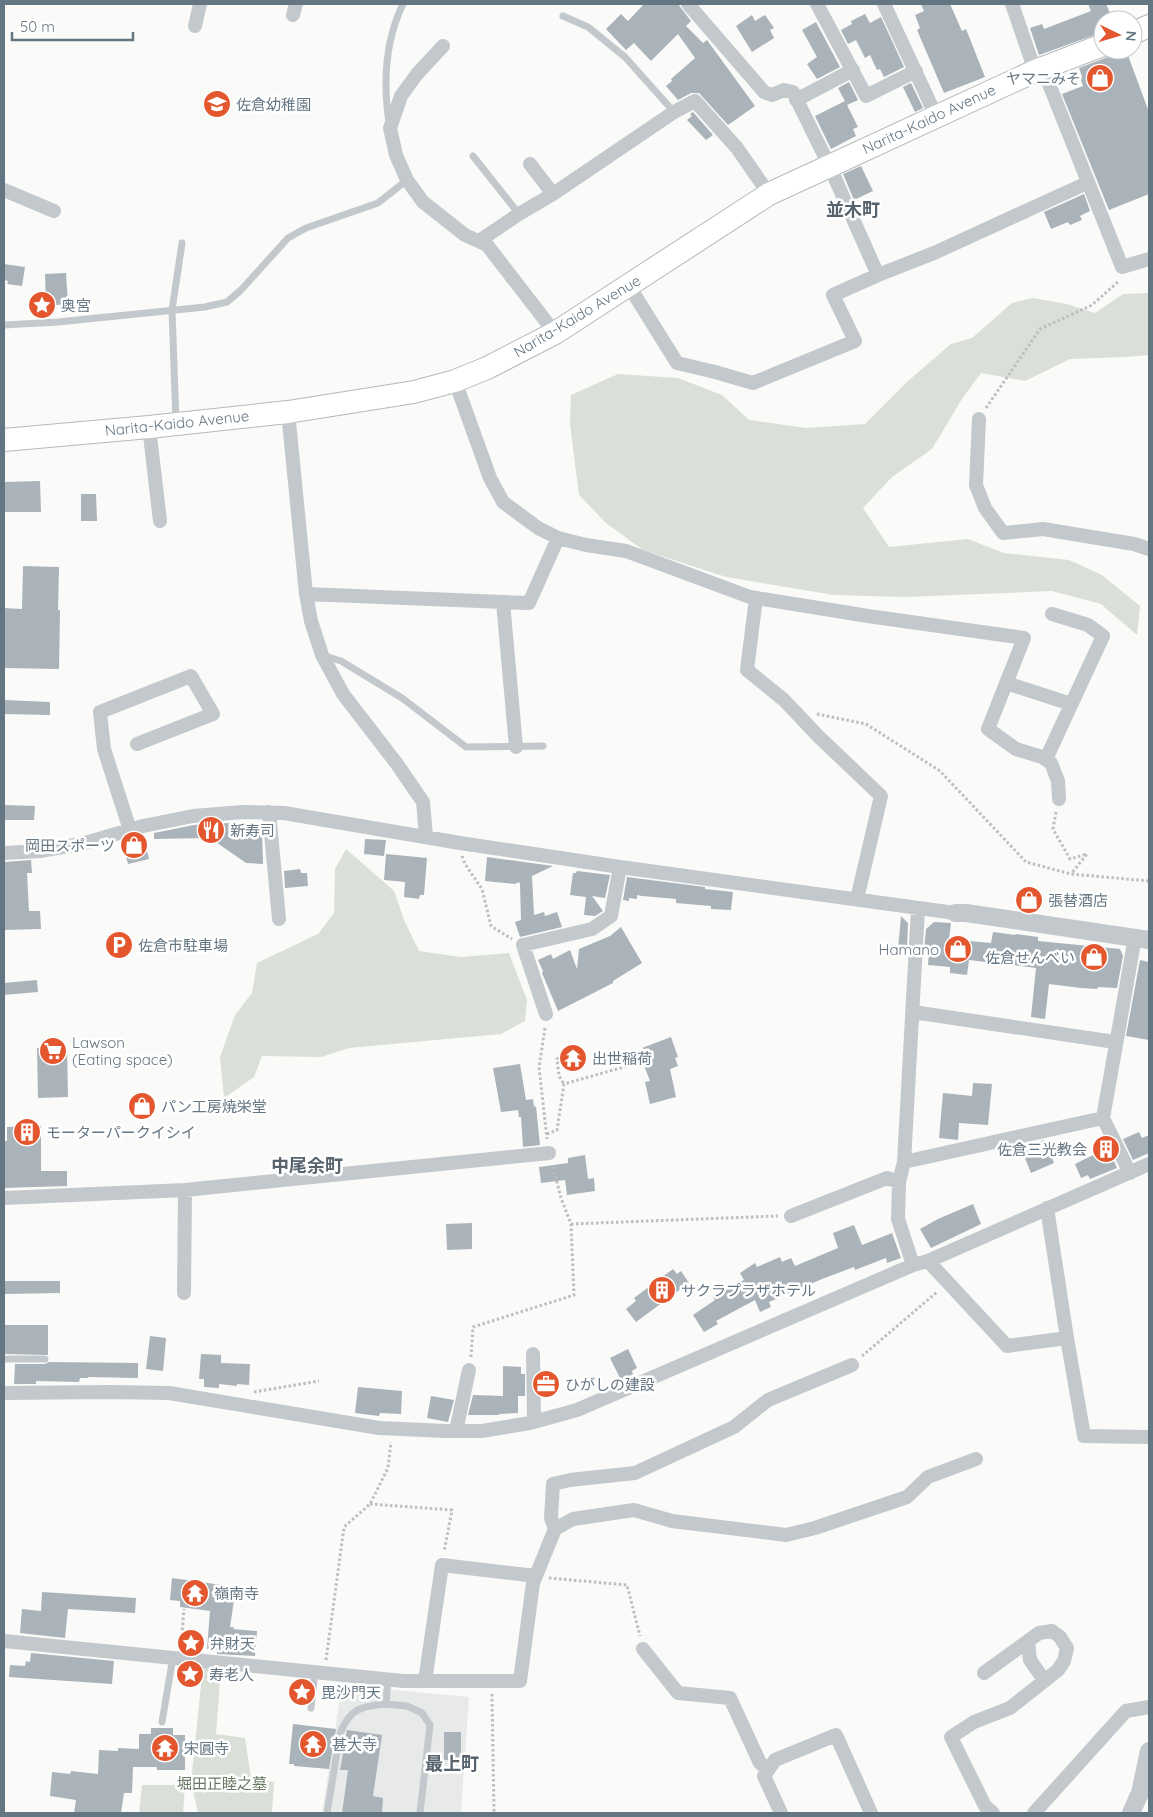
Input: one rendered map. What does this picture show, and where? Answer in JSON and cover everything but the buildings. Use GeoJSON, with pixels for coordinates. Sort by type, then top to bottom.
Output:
{"type":"FeatureCollection","features":[{"type":"Feature","properties":{"kind":"highway","name":"Narita-Kaido Avenue"},"geometry":{"type":"LineString","coordinates":[[4,440],[176,425],[288,412],[414,392],[455,381],[487,368],[554,333],[769,194],[936,116],[1039,70],[1093,49]]}},
{"type":"Feature","properties":{"kind":"street"},"geometry":{"type":"LineString","coordinates":[[195,26],[200,4]]}},
{"type":"Feature","properties":{"kind":"street"},"geometry":{"type":"LineString","coordinates":[[688,4],[764,92],[772,96],[784,90],[793,92],[830,165],[878,275]]}},
{"type":"Feature","properties":{"kind":"street"},"geometry":{"type":"LineString","coordinates":[[817,4],[866,96],[916,71]]}},
{"type":"Feature","properties":{"kind":"street"},"geometry":{"type":"LineString","coordinates":[[884,4],[936,116]]}},
{"type":"Feature","properties":{"kind":"street"},"geometry":{"type":"LineString","coordinates":[[1012,4],[1122,267],[1149,259]]}},
{"type":"Feature","properties":{"kind":"street"},"geometry":{"type":"LineString","coordinates":[[443,46],[401,96],[390,128],[396,155],[407,180],[423,202],[465,235],[487,245],[554,333]]}},
{"type":"Feature","properties":{"kind":"street"},"geometry":{"type":"LineString","coordinates":[[796,100],[853,70]]}},
{"type":"Feature","properties":{"kind":"street"},"geometry":{"type":"LineString","coordinates":[[480,241],[519,214],[554,194],[674,112],[695,101],[737,148],[769,194]]}},
{"type":"Feature","properties":{"kind":"street"},"geometry":{"type":"LineString","coordinates":[[530,164],[554,194]]}},
{"type":"Feature","properties":{"kind":"street"},"geometry":{"type":"LineString","coordinates":[[629,286],[677,363],[753,383],[855,341],[834,295],[934,253],[1087,183]]}},
{"type":"Feature","properties":{"kind":"street"},"geometry":{"type":"LineString","coordinates":[[4,190],[54,211]]}},
{"type":"Feature","properties":{"kind":"street"},"geometry":{"type":"LineString","coordinates":[[455,381],[490,478],[503,502],[538,528],[558,538],[586,545],[626,550],[756,598],[1024,638],[988,729],[1016,749],[1046,759],[1051,763],[1058,781],[1059,799]]}},
{"type":"Feature","properties":{"kind":"street"},"geometry":{"type":"LineString","coordinates":[[288,412],[306,594],[311,621],[322,655],[343,694],[397,764],[423,802],[426,836]]}},
{"type":"Feature","properties":{"kind":"street"},"geometry":{"type":"LineString","coordinates":[[978,419],[976,486],[985,508],[1002,533],[1043,529],[1134,544],[1149,549]]}},
{"type":"Feature","properties":{"kind":"street"},"geometry":{"type":"LineString","coordinates":[[149,427],[160,521]]}},
{"type":"Feature","properties":{"kind":"street"},"geometry":{"type":"LineString","coordinates":[[306,594],[529,603],[558,538]]}},
{"type":"Feature","properties":{"kind":"street"},"geometry":{"type":"LineString","coordinates":[[756,598],[747,670],[792,709],[881,796],[857,899]]}},
{"type":"Feature","properties":{"kind":"street"},"geometry":{"type":"LineString","coordinates":[[503,602],[516,746]]}},
{"type":"Feature","properties":{"kind":"street"},"geometry":{"type":"LineString","coordinates":[[1046,759],[1103,636],[1088,625],[1052,614]]}},
{"type":"Feature","properties":{"kind":"street"},"geometry":{"type":"LineString","coordinates":[[130,830],[104,749],[100,712],[191,676],[213,714],[137,744]]}},
{"type":"Feature","properties":{"kind":"street"},"geometry":{"type":"LineString","coordinates":[[1006,683],[1072,704]]}},
{"type":"Feature","properties":{"kind":"street"},"geometry":{"type":"LineString","coordinates":[[4,853],[40,851],[193,816],[243,812],[284,813],[460,843],[620,867],[918,909],[966,913],[1142,939],[1115,1042],[1103,1118],[1130,1173]]}},
{"type":"Feature","properties":{"kind":"street"},"geometry":{"type":"LineString","coordinates":[[269,812],[279,918]]}},
{"type":"Feature","properties":{"kind":"street"},"geometry":{"type":"LineString","coordinates":[[546,1014],[523,945],[592,929],[611,916],[620,867]]}},
{"type":"Feature","properties":{"kind":"street"},"geometry":{"type":"LineString","coordinates":[[913,1265],[898,1219],[899,1182],[904,1162],[918,909]]}},
{"type":"Feature","properties":{"kind":"street"},"geometry":{"type":"LineString","coordinates":[[913,1012],[1115,1042]]}},
{"type":"Feature","properties":{"kind":"street"},"geometry":{"type":"LineString","coordinates":[[904,1162],[1103,1118]]}},
{"type":"Feature","properties":{"kind":"street"},"geometry":{"type":"LineString","coordinates":[[4,1198],[185,1190],[549,1153]]}},
{"type":"Feature","properties":{"kind":"street"},"geometry":{"type":"LineString","coordinates":[[4,1393],[169,1393],[379,1428],[482,1431],[534,1422],[577,1410],[913,1265],[928,1261],[1149,1164]]}},
{"type":"Feature","properties":{"kind":"street"},"geometry":{"type":"LineString","coordinates":[[791,1216],[887,1178],[899,1182]]}},
{"type":"Feature","properties":{"kind":"street"},"geometry":{"type":"LineString","coordinates":[[184,1293],[185,1190]]}},
{"type":"Feature","properties":{"kind":"street"},"geometry":{"type":"LineString","coordinates":[[1047,1208],[1084,1436],[1149,1437]]}},
{"type":"Feature","properties":{"kind":"street"},"geometry":{"type":"LineString","coordinates":[[928,1261],[1008,1346],[1067,1338]]}},
{"type":"Feature","properties":{"kind":"street"},"geometry":{"type":"LineString","coordinates":[[533,1354],[534,1422]]}},
{"type":"Feature","properties":{"kind":"street"},"geometry":{"type":"LineString","coordinates":[[555,1529],[551,1518],[553,1484],[570,1480],[636,1473],[734,1427],[768,1400],[852,1364]]}},
{"type":"Feature","properties":{"kind":"street"},"geometry":{"type":"LineString","coordinates":[[456,1431],[470,1370]]}},
{"type":"Feature","properties":{"kind":"street"},"geometry":{"type":"LineString","coordinates":[[4,1641],[388,1679],[520,1682],[533,1582],[555,1529],[573,1519],[634,1510],[672,1521],[786,1535],[815,1528],[907,1497],[928,1477],[976,1459]]}},
{"type":"Feature","properties":{"kind":"street"},"geometry":{"type":"LineString","coordinates":[[425,1681],[442,1565],[536,1576]]}},
{"type":"Feature","properties":{"kind":"street"},"geometry":{"type":"LineString","coordinates":[[984,1673],[1039,1633],[1052,1631],[1060,1636],[1066,1648],[1064,1661],[1058,1670],[1010,1708],[974,1722],[951,1737],[985,1806],[993,1813]]}},
{"type":"Feature","properties":{"kind":"street"},"geometry":{"type":"LineString","coordinates":[[1028,1641],[1030,1660],[1044,1680]]}},
{"type":"Feature","properties":{"kind":"street"},"geometry":{"type":"LineString","coordinates":[[643,1649],[678,1693],[730,1698],[760,1763],[768,1770]]}},
{"type":"Feature","properties":{"kind":"street"},"geometry":{"type":"LineString","coordinates":[[1034,1813],[1126,1711],[1149,1707]]}},
{"type":"Feature","properties":{"kind":"street"},"geometry":{"type":"LineString","coordinates":[[781,1813],[764,1776],[775,1760],[836,1735],[871,1813]]}},
{"type":"Feature","properties":{"kind":"street"},"geometry":{"type":"LineString","coordinates":[[1131,1813],[1140,1793],[1149,1751]]}},
{"type":"Feature","properties":{"kind":"lane"},"geometry":{"type":"LineString","coordinates":[[390,128],[385,98],[388,49],[396,19],[403,4]]}},
{"type":"Feature","properties":{"kind":"lane"},"geometry":{"type":"LineString","coordinates":[[563,16],[588,27],[624,57],[674,112]]}},
{"type":"Feature","properties":{"kind":"lane"},"geometry":{"type":"LineString","coordinates":[[473,156],[519,214]]}},
{"type":"Feature","properties":{"kind":"lane"},"geometry":{"type":"LineString","coordinates":[[4,326],[204,307],[227,302],[241,290],[288,238],[306,228],[378,203],[407,180]]}},
{"type":"Feature","properties":{"kind":"lane"},"geometry":{"type":"LineString","coordinates":[[176,425],[172,310],[182,243]]}},
{"type":"Feature","properties":{"kind":"lane"},"geometry":{"type":"LineString","coordinates":[[322,655],[341,661],[402,698],[466,747],[543,746]]}},
{"type":"Feature","properties":{"kind":"lane"},"geometry":{"type":"LineString","coordinates":[[4,1359],[45,1360]]}},
{"type":"Feature","properties":{"kind":"lane"},"geometry":{"type":"LineString","coordinates":[[162,1722],[177,1658]]}},
{"type":"Feature","properties":{"kind":"lane"},"geometry":{"type":"LineString","coordinates":[[311,1708],[320,1671]]}},
{"type":"Feature","properties":{"kind":"lane"},"geometry":{"type":"LineString","coordinates":[[386,1704],[388,1679]]}},
{"type":"Feature","properties":{"kind":"lane"},"geometry":{"type":"LineString","coordinates":[[327,1813],[340,1734],[344,1723],[355,1710],[386,1704],[407,1706],[422,1713],[430,1726],[420,1813]]}},
{"type":"Feature","properties":{"kind":"path"},"geometry":{"type":"LineString","coordinates":[[978,419],[1040,329],[1092,305],[1120,280],[1122,267]]}},
{"type":"Feature","properties":{"kind":"path"},"geometry":{"type":"LineString","coordinates":[[792,709],[866,724],[940,771],[1026,862],[1071,874],[1149,881]]}},
{"type":"Feature","properties":{"kind":"path"},"geometry":{"type":"LineString","coordinates":[[1059,799],[1053,829],[1070,859],[1087,854],[1071,874]]}},
{"type":"Feature","properties":{"kind":"path"},"geometry":{"type":"LineString","coordinates":[[460,843],[465,864],[482,889],[491,926],[523,945]]}},
{"type":"Feature","properties":{"kind":"path"},"geometry":{"type":"LineString","coordinates":[[470,1370],[474,1327],[574,1296],[571,1224],[561,1198],[549,1153],[539,1067],[546,1014]]}},
{"type":"Feature","properties":{"kind":"path"},"geometry":{"type":"LineString","coordinates":[[547,1134],[557,1130],[564,1084],[559,1076],[557,1059],[563,1055]]}},
{"type":"Feature","properties":{"kind":"path"},"geometry":{"type":"LineString","coordinates":[[564,1084],[638,1063]]}},
{"type":"Feature","properties":{"kind":"path"},"geometry":{"type":"LineString","coordinates":[[571,1224],[791,1216]]}},
{"type":"Feature","properties":{"kind":"path"},"geometry":{"type":"LineString","coordinates":[[852,1364],[948,1282]]}},
{"type":"Feature","properties":{"kind":"path"},"geometry":{"type":"LineString","coordinates":[[250,1392],[318,1380]]}},
{"type":"Feature","properties":{"kind":"path"},"geometry":{"type":"LineString","coordinates":[[320,1671],[344,1527],[370,1504],[388,1468],[392,1428]]}},
{"type":"Feature","properties":{"kind":"path"},"geometry":{"type":"LineString","coordinates":[[370,1504],[452,1510],[442,1565]]}},
{"type":"Feature","properties":{"kind":"path"},"geometry":{"type":"LineString","coordinates":[[536,1576],[626,1585],[643,1649]]}},
{"type":"Feature","properties":{"kind":"path"},"geometry":{"type":"LineString","coordinates":[[177,1658],[184,1609]]}},
{"type":"Feature","properties":{"kind":"path"},"geometry":{"type":"LineString","coordinates":[[492,1681],[494,1813]]}},
{"type":"Feature","properties":{"kind":"shaded area"},"geometry":{"type":"Polygon","coordinates":[[[342,1685],[469,1697],[461,1813],[322,1813],[342,1685]]]}},
{"type":"Feature","properties":{"kind":"green space"},"geometry":{"type":"Polygon","coordinates":[[[1149,293],[1149,355],[1070,359],[1025,381],[981,373],[962,399],[932,449],[892,477],[863,508],[889,547],[968,539],[1004,553],[1069,560],[1102,575],[1140,606],[1137,635],[1101,604],[1052,591],[905,597],[834,595],[726,577],[643,550],[606,523],[579,495],[570,424],[571,395],[618,374],[678,378],[722,395],[749,420],[806,428],[865,424],[908,381],[951,344],[972,338],[1012,303],[1033,298],[1067,304],[1095,313],[1123,294],[1149,293]]]}},
{"type":"Feature","properties":{"kind":"green space"},"geometry":{"type":"Polygon","coordinates":[[[346,849],[394,891],[404,920],[419,951],[461,957],[509,953],[527,1000],[525,1021],[501,1034],[349,1048],[321,1057],[262,1056],[254,1077],[224,1098],[220,1057],[235,1015],[252,993],[257,963],[318,934],[334,913],[335,869],[346,849]]]}},
{"type":"Feature","properties":{"kind":"green space","name":"堀田正睦之墓"},"geometry":{"type":"Polygon","coordinates":[[[203,1666],[221,1668],[216,1734],[245,1738],[251,1778],[274,1782],[272,1813],[198,1813],[191,1783],[203,1666]]]}},
{"type":"Feature","properties":{"kind":"green space"},"geometry":{"type":"Polygon","coordinates":[[[142,1785],[185,1785],[183,1813],[139,1813],[142,1785]]]}},
{"type":"Feature","properties":{"kind":"place","name":"ヤマニみそ"},"geometry":{"type":"Point","coordinates":[1100,78]}},
{"type":"Feature","properties":{"kind":"place","name":"佐倉幼稚園"},"geometry":{"type":"Point","coordinates":[217,104]}},
{"type":"Feature","properties":{"kind":"place","name":"奥宮"},"geometry":{"type":"Point","coordinates":[42,305]}},
{"type":"Feature","properties":{"kind":"place","name":"新寿司"},"geometry":{"type":"Point","coordinates":[211,830]}},
{"type":"Feature","properties":{"kind":"place","name":"岡田スポーツ"},"geometry":{"type":"Point","coordinates":[134,845]}},
{"type":"Feature","properties":{"kind":"place","name":"張替酒店"},"geometry":{"type":"Point","coordinates":[1029,900]}},
{"type":"Feature","properties":{"kind":"place","name":"佐倉市駐車場"},"geometry":{"type":"Point","coordinates":[119,945]}},
{"type":"Feature","properties":{"kind":"place","name":"Hamano"},"geometry":{"type":"Point","coordinates":[958,949]}},
{"type":"Feature","properties":{"kind":"place","name":"佐倉せんべい"},"geometry":{"type":"Point","coordinates":[1094,957]}},
{"type":"Feature","properties":{"kind":"place","name":"Lawson (Eating space)"},"geometry":{"type":"Point","coordinates":[53,1051]}},
{"type":"Feature","properties":{"kind":"place","name":"出世稲荷"},"geometry":{"type":"Point","coordinates":[573,1058]}},
{"type":"Feature","properties":{"kind":"place","name":"パン工房焼栄堂"},"geometry":{"type":"Point","coordinates":[142,1106]}},
{"type":"Feature","properties":{"kind":"place","name":"モーターパークイシイ"},"geometry":{"type":"Point","coordinates":[27,1132]}},
{"type":"Feature","properties":{"kind":"place","name":"佐倉三光教会"},"geometry":{"type":"Point","coordinates":[1106,1149]}},
{"type":"Feature","properties":{"kind":"place","name":"サクラプラザホテル"},"geometry":{"type":"Point","coordinates":[662,1290]}},
{"type":"Feature","properties":{"kind":"place","name":"ひがしの建設"},"geometry":{"type":"Point","coordinates":[546,1384]}},
{"type":"Feature","properties":{"kind":"place","name":"嶺南寺"},"geometry":{"type":"Point","coordinates":[195,1593]}},
{"type":"Feature","properties":{"kind":"place","name":"弁財天"},"geometry":{"type":"Point","coordinates":[191,1643]}},
{"type":"Feature","properties":{"kind":"place","name":"寿老人"},"geometry":{"type":"Point","coordinates":[190,1674]}},
{"type":"Feature","properties":{"kind":"place","name":"毘沙門天"},"geometry":{"type":"Point","coordinates":[302,1692]}},
{"type":"Feature","properties":{"kind":"place","name":"甚大寺"},"geometry":{"type":"Point","coordinates":[313,1744]}},
{"type":"Feature","properties":{"kind":"place","name":"宋圓寺"},"geometry":{"type":"Point","coordinates":[165,1748]}},
{"type":"Feature","properties":{"kind":"district","name":"並木町"},"geometry":{"type":"Point","coordinates":[853,209]}},
{"type":"Feature","properties":{"kind":"district","name":"中尾余町"},"geometry":{"type":"Point","coordinates":[307,1165]}},
{"type":"Feature","properties":{"kind":"district","name":"最上町"},"geometry":{"type":"Point","coordinates":[452,1763]}}]}
